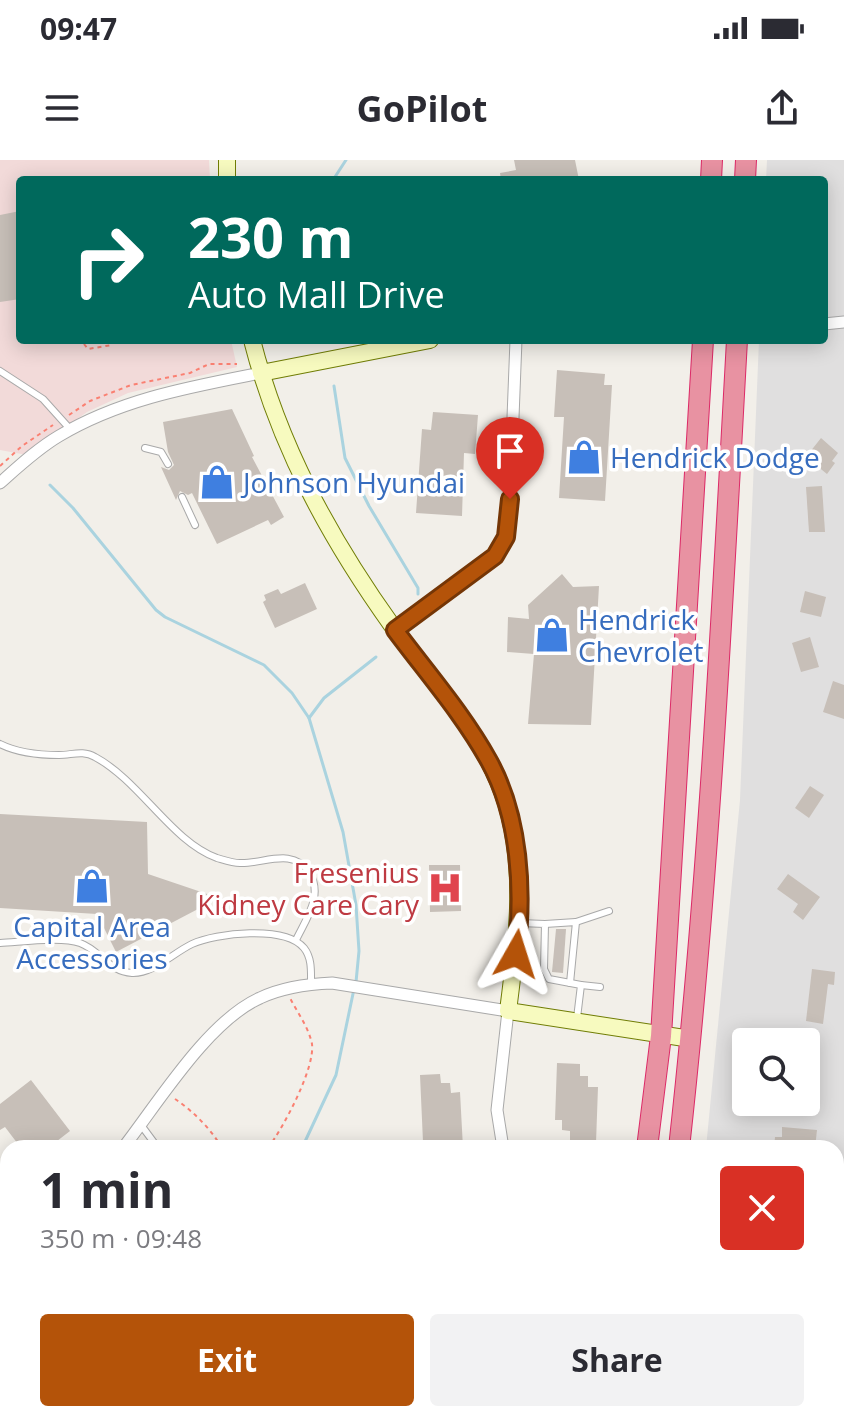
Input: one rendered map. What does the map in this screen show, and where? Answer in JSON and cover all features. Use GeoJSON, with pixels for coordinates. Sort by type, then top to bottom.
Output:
{"type":"FeatureCollection","features":[{"type":"Feature","properties":{"kind":"highway"},"geometry":{"type":"LineString","coordinates":[[648,1140],[661,1036],[703,344]]}},
{"type":"Feature","properties":{"kind":"highway"},"geometry":{"type":"LineString","coordinates":[[680,1140],[712,777],[737,344]]}},
{"type":"Feature","properties":{"kind":"street"},"geometry":{"type":"LineString","coordinates":[[253,344],[292,457],[321,518],[355,573],[467,727],[495,774],[506,804],[515,848],[520,923],[497,1110],[502,1140]]}},
{"type":"Feature","properties":{"kind":"street"},"geometry":{"type":"LineString","coordinates":[[0,483],[40,449],[70,430],[143,398],[410,344]]}},
{"type":"Feature","properties":{"kind":"street"},"geometry":{"type":"LineString","coordinates":[[395,630],[489,562],[506,537],[516,344]]}},
{"type":"Feature","properties":{"kind":"street"},"geometry":{"type":"LineString","coordinates":[[129,1140],[224,1022],[258,998],[283,989],[332,983],[691,1039]]}},
{"type":"Feature","properties":{"kind":"lane"},"geometry":{"type":"LineString","coordinates":[[0,371],[43,399],[70,430]]}},
{"type":"Feature","properties":{"kind":"lane"},"geometry":{"type":"LineString","coordinates":[[145,448],[161,452],[168,464]]}},
{"type":"Feature","properties":{"kind":"lane"},"geometry":{"type":"LineString","coordinates":[[182,497],[195,525]]}},
{"type":"Feature","properties":{"kind":"lane"},"geometry":{"type":"LineString","coordinates":[[0,744],[13,751],[63,755],[86,752],[144,796],[205,853],[240,863],[286,858],[295,860],[309,872],[315,896],[296,940]]}},
{"type":"Feature","properties":{"kind":"lane"},"geometry":{"type":"LineString","coordinates":[[520,923],[576,922],[609,911]]}},
{"type":"Feature","properties":{"kind":"lane"},"geometry":{"type":"LineString","coordinates":[[570,983],[567,963],[570,936],[576,922]]}},
{"type":"Feature","properties":{"kind":"lane"},"geometry":{"type":"LineString","coordinates":[[545,924],[543,960],[549,979],[600,987]]}},
{"type":"Feature","properties":{"kind":"lane"},"geometry":{"type":"LineString","coordinates":[[0,943],[72,941],[93,950],[119,971],[137,974],[194,943],[212,937],[261,934],[296,940],[308,955],[311,984]]}},
{"type":"Feature","properties":{"kind":"lane"},"geometry":{"type":"LineString","coordinates":[[545,934],[555,935]]}},
{"type":"Feature","properties":{"kind":"lane"},"geometry":{"type":"LineString","coordinates":[[544,947],[554,949]]}},
{"type":"Feature","properties":{"kind":"lane"},"geometry":{"type":"LineString","coordinates":[[543,960],[553,962]]}},
{"type":"Feature","properties":{"kind":"lane"},"geometry":{"type":"LineString","coordinates":[[576,1021],[581,985]]}},
{"type":"Feature","properties":{"kind":"lane"},"geometry":{"type":"LineString","coordinates":[[141,1125],[152,1140]]}},
{"type":"Feature","properties":{"kind":"path"},"geometry":{"type":"LineString","coordinates":[[84,344],[88,349],[112,345]]}},
{"type":"Feature","properties":{"kind":"path"},"geometry":{"type":"LineString","coordinates":[[68,416],[90,401],[131,385],[190,373],[209,364],[237,364]]}},
{"type":"Feature","properties":{"kind":"path"},"geometry":{"type":"LineString","coordinates":[[0,466],[22,446],[55,424]]}},
{"type":"Feature","properties":{"kind":"path"},"geometry":{"type":"LineString","coordinates":[[273,1140],[289,1117],[312,1046],[289,997]]}},
{"type":"Feature","properties":{"kind":"path"},"geometry":{"type":"LineString","coordinates":[[175,1099],[217,1140]]}},
{"type":"Feature","properties":{"kind":"shaded area"},"geometry":{"type":"Polygon","coordinates":[[[0,160],[209,160],[210,176],[16,176],[16,344],[232,344],[237,367],[128,393],[87,412],[27,455],[0,450],[0,160]]]}},
{"type":"Feature","properties":{"kind":"shaded area"},"geometry":{"type":"Polygon","coordinates":[[[767,160],[844,160],[844,1140],[707,1140],[740,800],[759,344],[828,344],[828,176],[766,176],[767,160]]]}},
{"type":"Feature","properties":{"kind":"building"},"geometry":{"type":"Polygon","coordinates":[[[514,160],[575,160],[578,176],[500,176],[500,173],[516,170],[514,160]]]}},
{"type":"Feature","properties":{"kind":"building"},"geometry":{"type":"Polygon","coordinates":[[[16,212],[16,300],[0,302],[0,215],[16,212]]]}},
{"type":"Feature","properties":{"kind":"building","name":"Hendrick Dodge"},"geometry":{"type":"Polygon","coordinates":[[[557,370],[605,374],[604,385],[612,385],[605,501],[559,498],[564,417],[554,417],[557,370]]]}},
{"type":"Feature","properties":{"kind":"building","name":"Johnson Hyundai"},"geometry":{"type":"Polygon","coordinates":[[[232,409],[252,457],[284,517],[271,525],[268,520],[217,544],[192,493],[188,495],[180,491],[176,500],[161,467],[169,470],[174,465],[168,452],[163,422],[232,409]]]}},
{"type":"Feature","properties":{"kind":"building"},"geometry":{"type":"Polygon","coordinates":[[[433,412],[478,415],[475,454],[464,453],[462,516],[416,513],[422,429],[431,430],[433,412]]]}},
{"type":"Feature","properties":{"kind":"building"},"geometry":{"type":"Polygon","coordinates":[[[821,438],[838,453],[827,474],[806,457],[821,438]]]}},
{"type":"Feature","properties":{"kind":"building"},"geometry":{"type":"Polygon","coordinates":[[[822,486],[825,532],[809,532],[806,487],[822,486]]]}},
{"type":"Feature","properties":{"kind":"building","name":"Hendrick Chevrolet"},"geometry":{"type":"Polygon","coordinates":[[[562,574],[573,587],[599,586],[591,725],[528,724],[534,654],[507,652],[508,617],[529,619],[528,605],[562,574]]]}},
{"type":"Feature","properties":{"kind":"building"},"geometry":{"type":"Polygon","coordinates":[[[305,583],[317,609],[275,628],[263,602],[266,600],[264,595],[278,589],[281,594],[305,583]]]}},
{"type":"Feature","properties":{"kind":"building"},"geometry":{"type":"Polygon","coordinates":[[[805,591],[826,597],[821,617],[800,612],[805,591]]]}},
{"type":"Feature","properties":{"kind":"building"},"geometry":{"type":"Polygon","coordinates":[[[810,637],[819,667],[801,672],[792,643],[810,637]]]}},
{"type":"Feature","properties":{"kind":"building"},"geometry":{"type":"Polygon","coordinates":[[[833,681],[844,685],[844,719],[823,712],[833,681]]]}},
{"type":"Feature","properties":{"kind":"building"},"geometry":{"type":"Polygon","coordinates":[[[810,786],[824,795],[809,818],[795,808],[810,786]]]}},
{"type":"Feature","properties":{"kind":"building","name":"Capital Area Accessories"},"geometry":{"type":"Polygon","coordinates":[[[0,814],[147,822],[148,874],[219,898],[116,952],[97,914],[0,908],[0,814]]]}},
{"type":"Feature","properties":{"kind":"building","name":"Fresenius Kidney Care Cary"},"geometry":{"type":"Polygon","coordinates":[[[429,865],[460,865],[461,911],[430,912],[429,865]]]}},
{"type":"Feature","properties":{"kind":"building"},"geometry":{"type":"Polygon","coordinates":[[[788,874],[820,897],[803,920],[793,912],[798,904],[777,889],[788,874]]]}},
{"type":"Feature","properties":{"kind":"building"},"geometry":{"type":"Polygon","coordinates":[[[556,929],[566,929],[563,973],[552,972],[556,929]]]}},
{"type":"Feature","properties":{"kind":"building"},"geometry":{"type":"Polygon","coordinates":[[[812,969],[835,972],[834,985],[828,984],[823,1024],[806,1021],[812,969]]]}},
{"type":"Feature","properties":{"kind":"building"},"geometry":{"type":"Polygon","coordinates":[[[557,1063],[580,1064],[580,1076],[588,1076],[588,1087],[598,1087],[596,1140],[570,1140],[570,1131],[562,1130],[562,1120],[555,1120],[557,1063]]]}},
{"type":"Feature","properties":{"kind":"building"},"geometry":{"type":"Polygon","coordinates":[[[440,1074],[441,1083],[450,1083],[451,1093],[460,1092],[463,1140],[423,1140],[420,1075],[440,1074]]]}},
{"type":"Feature","properties":{"kind":"building"},"geometry":{"type":"Polygon","coordinates":[[[31,1080],[70,1131],[58,1140],[15,1140],[5,1127],[0,1130],[0,1104],[31,1080]]]}},
{"type":"Feature","properties":{"kind":"building"},"geometry":{"type":"Polygon","coordinates":[[[782,1127],[817,1130],[816,1140],[775,1140],[775,1137],[782,1137],[782,1127]]]}},
{"type":"Feature","properties":{"kind":"waterway"},"geometry":{"type":"LineString","coordinates":[[336,176],[346,160]]}},
{"type":"Feature","properties":{"kind":"waterway"},"geometry":{"type":"LineString","coordinates":[[334,386],[345,458],[369,506],[418,588],[418,594]]}},
{"type":"Feature","properties":{"kind":"waterway"},"geometry":{"type":"LineString","coordinates":[[50,485],[73,508],[156,610],[264,665],[292,693],[309,718],[343,832],[356,905],[359,951],[356,982]]}},
{"type":"Feature","properties":{"kind":"waterway"},"geometry":{"type":"LineString","coordinates":[[309,718],[324,698],[376,657]]}},
{"type":"Feature","properties":{"kind":"waterway"},"geometry":{"type":"LineString","coordinates":[[306,1140],[336,1075],[354,989]]}},
{"type":"Feature","properties":{"kind":"place","name":"Hendrick Dodge"},"geometry":{"type":"Point","coordinates":[584,457]}},
{"type":"Feature","properties":{"kind":"place","name":"Johnson Hyundai"},"geometry":{"type":"Point","coordinates":[217,482]}},
{"type":"Feature","properties":{"kind":"place","name":"Hendrick Chevrolet"},"geometry":{"type":"Point","coordinates":[552,635]}},
{"type":"Feature","properties":{"kind":"place","name":"Capital Area Accessories"},"geometry":{"type":"Point","coordinates":[92,886]}},
{"type":"Feature","properties":{"kind":"place","name":"Fresenius Kidney Care Cary"},"geometry":{"type":"Point","coordinates":[445,888]}},
{"type":"Feature","properties":{"kind":"route"},"geometry":{"type":"LineString","coordinates":[[510,499],[506,537],[495,556],[395,630],[467,727],[501,788],[515,848],[519,889],[520,923],[516,954]]}}]}
